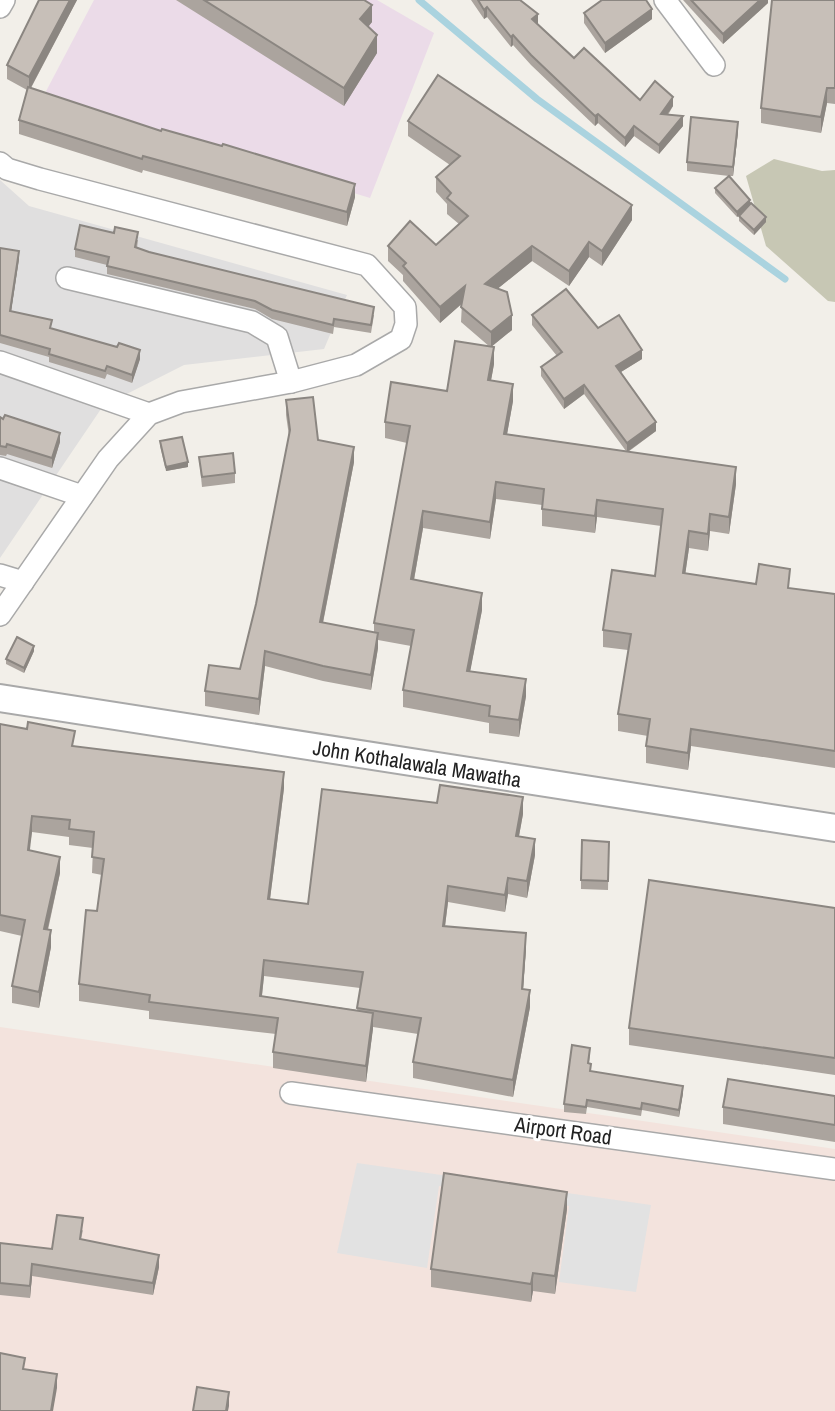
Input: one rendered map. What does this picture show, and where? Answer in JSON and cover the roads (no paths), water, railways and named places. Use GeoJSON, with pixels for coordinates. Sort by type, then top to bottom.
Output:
{"type":"FeatureCollection","features":[{"type":"Feature","properties":{"kind":"street"},"geometry":{"type":"LineString","coordinates":[[0,7],[4,0]]}},
{"type":"Feature","properties":{"kind":"street"},"geometry":{"type":"LineString","coordinates":[[665,0],[714,65]]}},
{"type":"Feature","properties":{"kind":"street"},"geometry":{"type":"LineString","coordinates":[[0,163],[7,169],[40,179],[367,265],[405,307],[406,324],[401,339],[356,365],[292,382],[181,401],[149,414],[108,459],[0,615]]}},
{"type":"Feature","properties":{"kind":"street"},"geometry":{"type":"LineString","coordinates":[[67,278],[252,322],[277,337],[292,382]]}},
{"type":"Feature","properties":{"kind":"street"},"geometry":{"type":"LineString","coordinates":[[0,362],[149,414]]}},
{"type":"Feature","properties":{"kind":"street"},"geometry":{"type":"LineString","coordinates":[[0,468],[82,496]]}},
{"type":"Feature","properties":{"kind":"street"},"geometry":{"type":"LineString","coordinates":[[0,575],[23,582]]}},
{"type":"Feature","properties":{"kind":"street","name":"John Kothalawala Mawatha"},"geometry":{"type":"LineString","coordinates":[[0,698],[835,828]]}},
{"type":"Feature","properties":{"kind":"street","name":"Airport Road"},"geometry":{"type":"LineString","coordinates":[[291,1093],[835,1169]]}},
{"type":"Feature","properties":{"kind":"waterway"},"geometry":{"type":"LineString","coordinates":[[419,0],[537,99],[785,279]]}}]}
